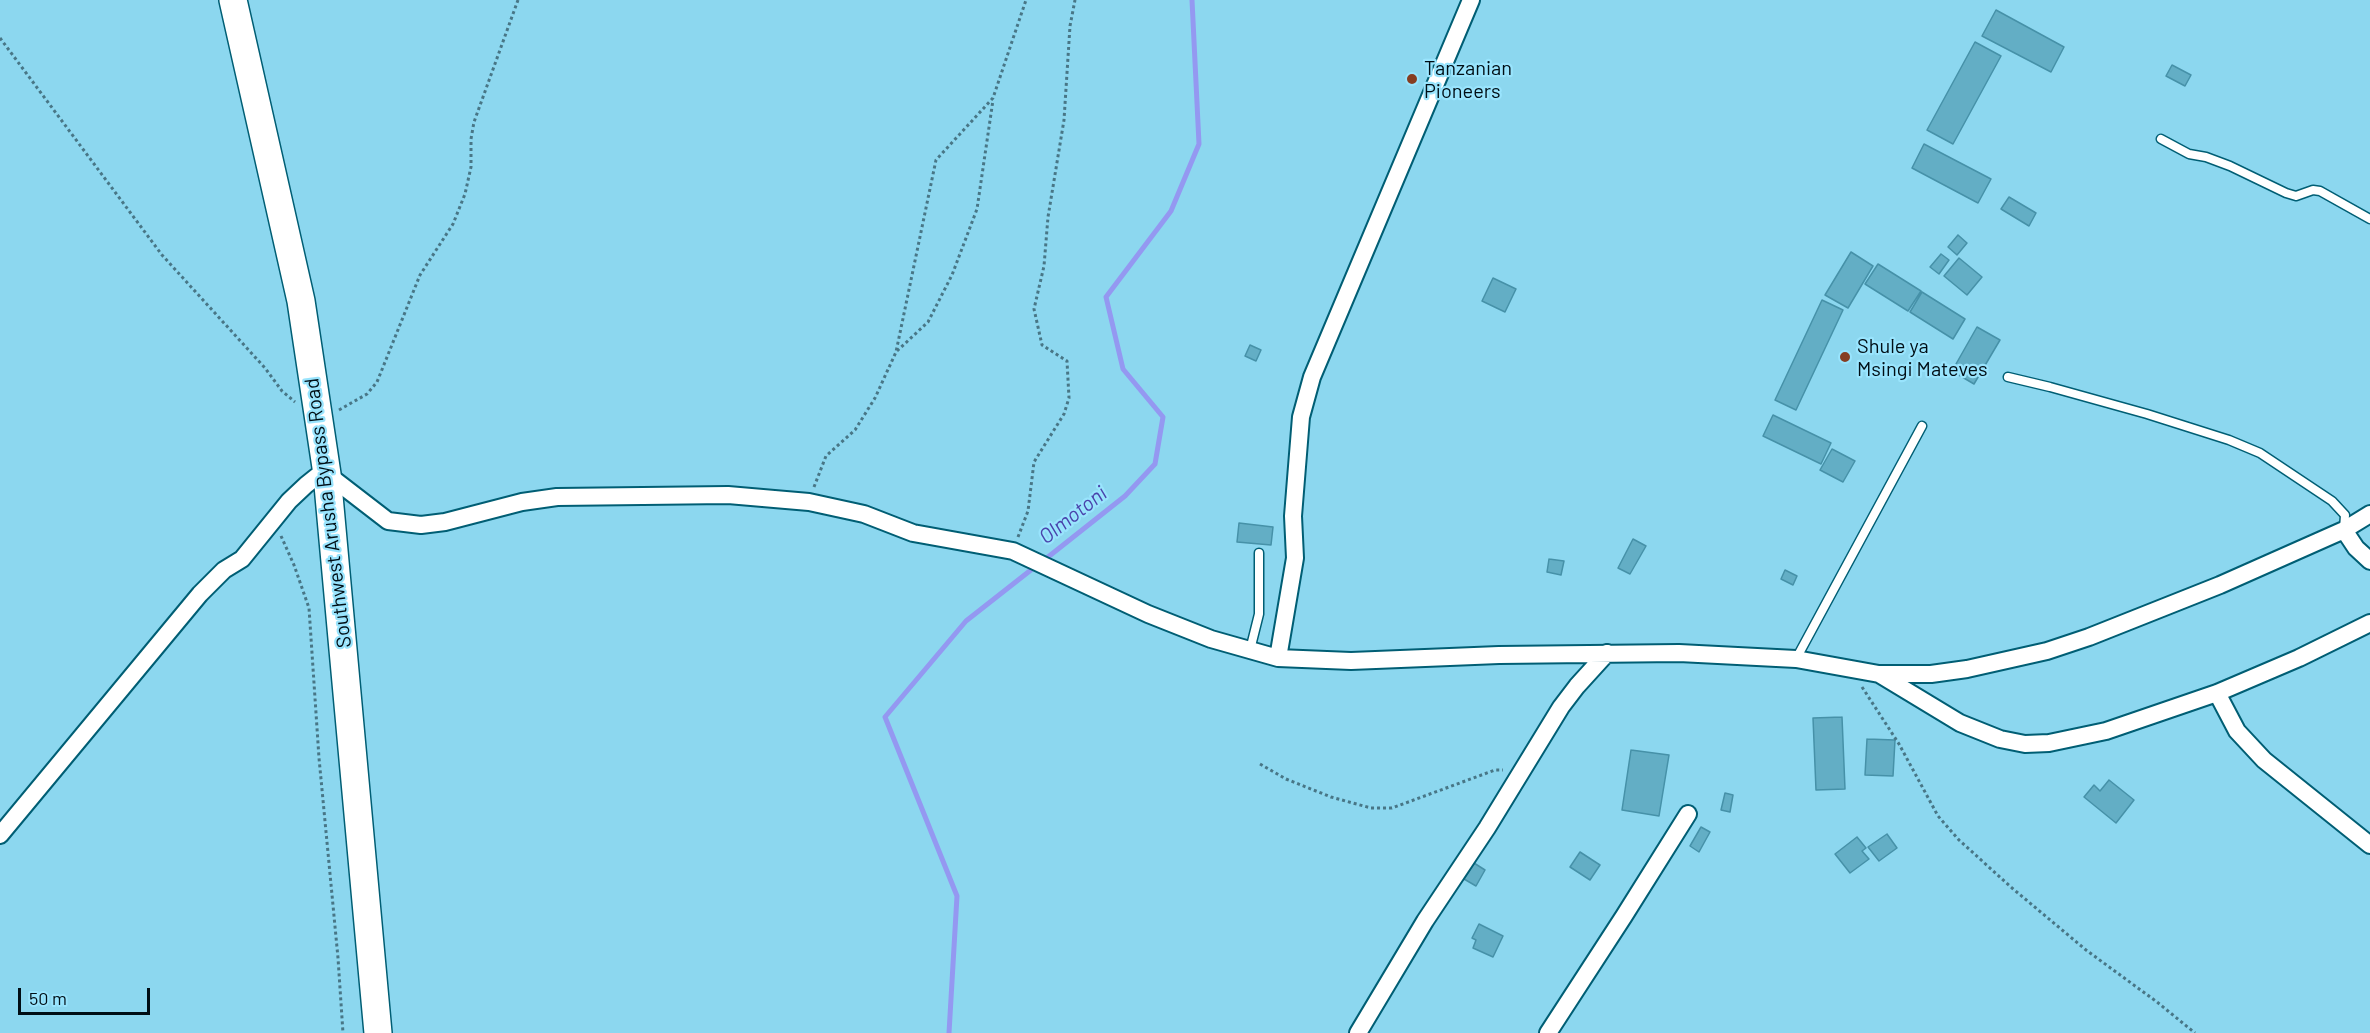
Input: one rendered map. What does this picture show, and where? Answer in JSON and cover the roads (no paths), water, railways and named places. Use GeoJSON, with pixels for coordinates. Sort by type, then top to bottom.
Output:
{"type":"FeatureCollection","features":[{"type":"Feature","properties":{"kind":"main road","name":"Southwest Arusha Bypass Road"},"geometry":{"type":"LineString","coordinates":[[233,0],[301,301],[327,474],[378,1033]]}},
{"type":"Feature","properties":{"kind":"street"},"geometry":{"type":"LineString","coordinates":[[1278,658],[1296,558],[1293,516],[1301,417],[1312,376],[1471,0]]}},
{"type":"Feature","properties":{"kind":"street"},"geometry":{"type":"LineString","coordinates":[[0,835],[200,594],[224,570],[242,559],[306,484],[327,474],[388,521],[420,525],[445,522],[522,502],[557,497],[728,495],[808,502],[864,514],[922,535],[1013,551],[1080,584],[1201,635],[1278,658],[1351,661],[1679,653],[1796,658],[1879,674],[1931,674],[1967,669],[2047,651],[2089,637],[2220,585],[2344,530],[2370,514]]}},
{"type":"Feature","properties":{"kind":"street"},"geometry":{"type":"LineString","coordinates":[[2344,530],[2356,548],[2370,561]]}},
{"type":"Feature","properties":{"kind":"street"},"geometry":{"type":"LineString","coordinates":[[1879,674],[1960,723],[2000,739],[2025,744],[2049,743],[2106,730],[2217,693],[2299,658],[2370,622]]}},
{"type":"Feature","properties":{"kind":"street"},"geometry":{"type":"LineString","coordinates":[[1358,1033],[1425,921],[1522,768],[1572,693],[1607,653]]}},
{"type":"Feature","properties":{"kind":"street"},"geometry":{"type":"LineString","coordinates":[[2217,693],[2237,731],[2264,760],[2370,845]]}},
{"type":"Feature","properties":{"kind":"street"},"geometry":{"type":"LineString","coordinates":[[1548,1033],[1688,814]]}},
{"type":"Feature","properties":{"kind":"lane"},"geometry":{"type":"LineString","coordinates":[[2161,139],[2189,154],[2206,157],[2230,166],[2286,193],[2296,196],[2313,190],[2320,191],[2370,219]]}},
{"type":"Feature","properties":{"kind":"lane"},"geometry":{"type":"LineString","coordinates":[[2008,377],[2147,414],[2229,440],[2260,453],[2332,501],[2345,515],[2344,530]]}},
{"type":"Feature","properties":{"kind":"lane"},"geometry":{"type":"LineString","coordinates":[[1796,658],[1922,426]]}},
{"type":"Feature","properties":{"kind":"lane"},"geometry":{"type":"LineString","coordinates":[[1250,651],[1259,614],[1259,553]]}},
{"type":"Feature","properties":{"kind":"waterway","name":"Olmotoni"},"geometry":{"type":"LineString","coordinates":[[1043,561],[1125,496],[1155,464],[1163,417],[1123,369],[1106,297],[1171,211],[1199,144],[1192,0]]}},
{"type":"Feature","properties":{"kind":"waterway","name":"Olmotoni"},"geometry":{"type":"LineString","coordinates":[[949,1033],[957,896],[885,717],[966,621],[1036,566]]}},
{"type":"Feature","properties":{"kind":"place","name":"Tanzanian Pioneers"},"geometry":{"type":"Point","coordinates":[1412,79]}},
{"type":"Feature","properties":{"kind":"place","name":"Shule ya Msingi Mateves"},"geometry":{"type":"Point","coordinates":[1845,357]}}]}
